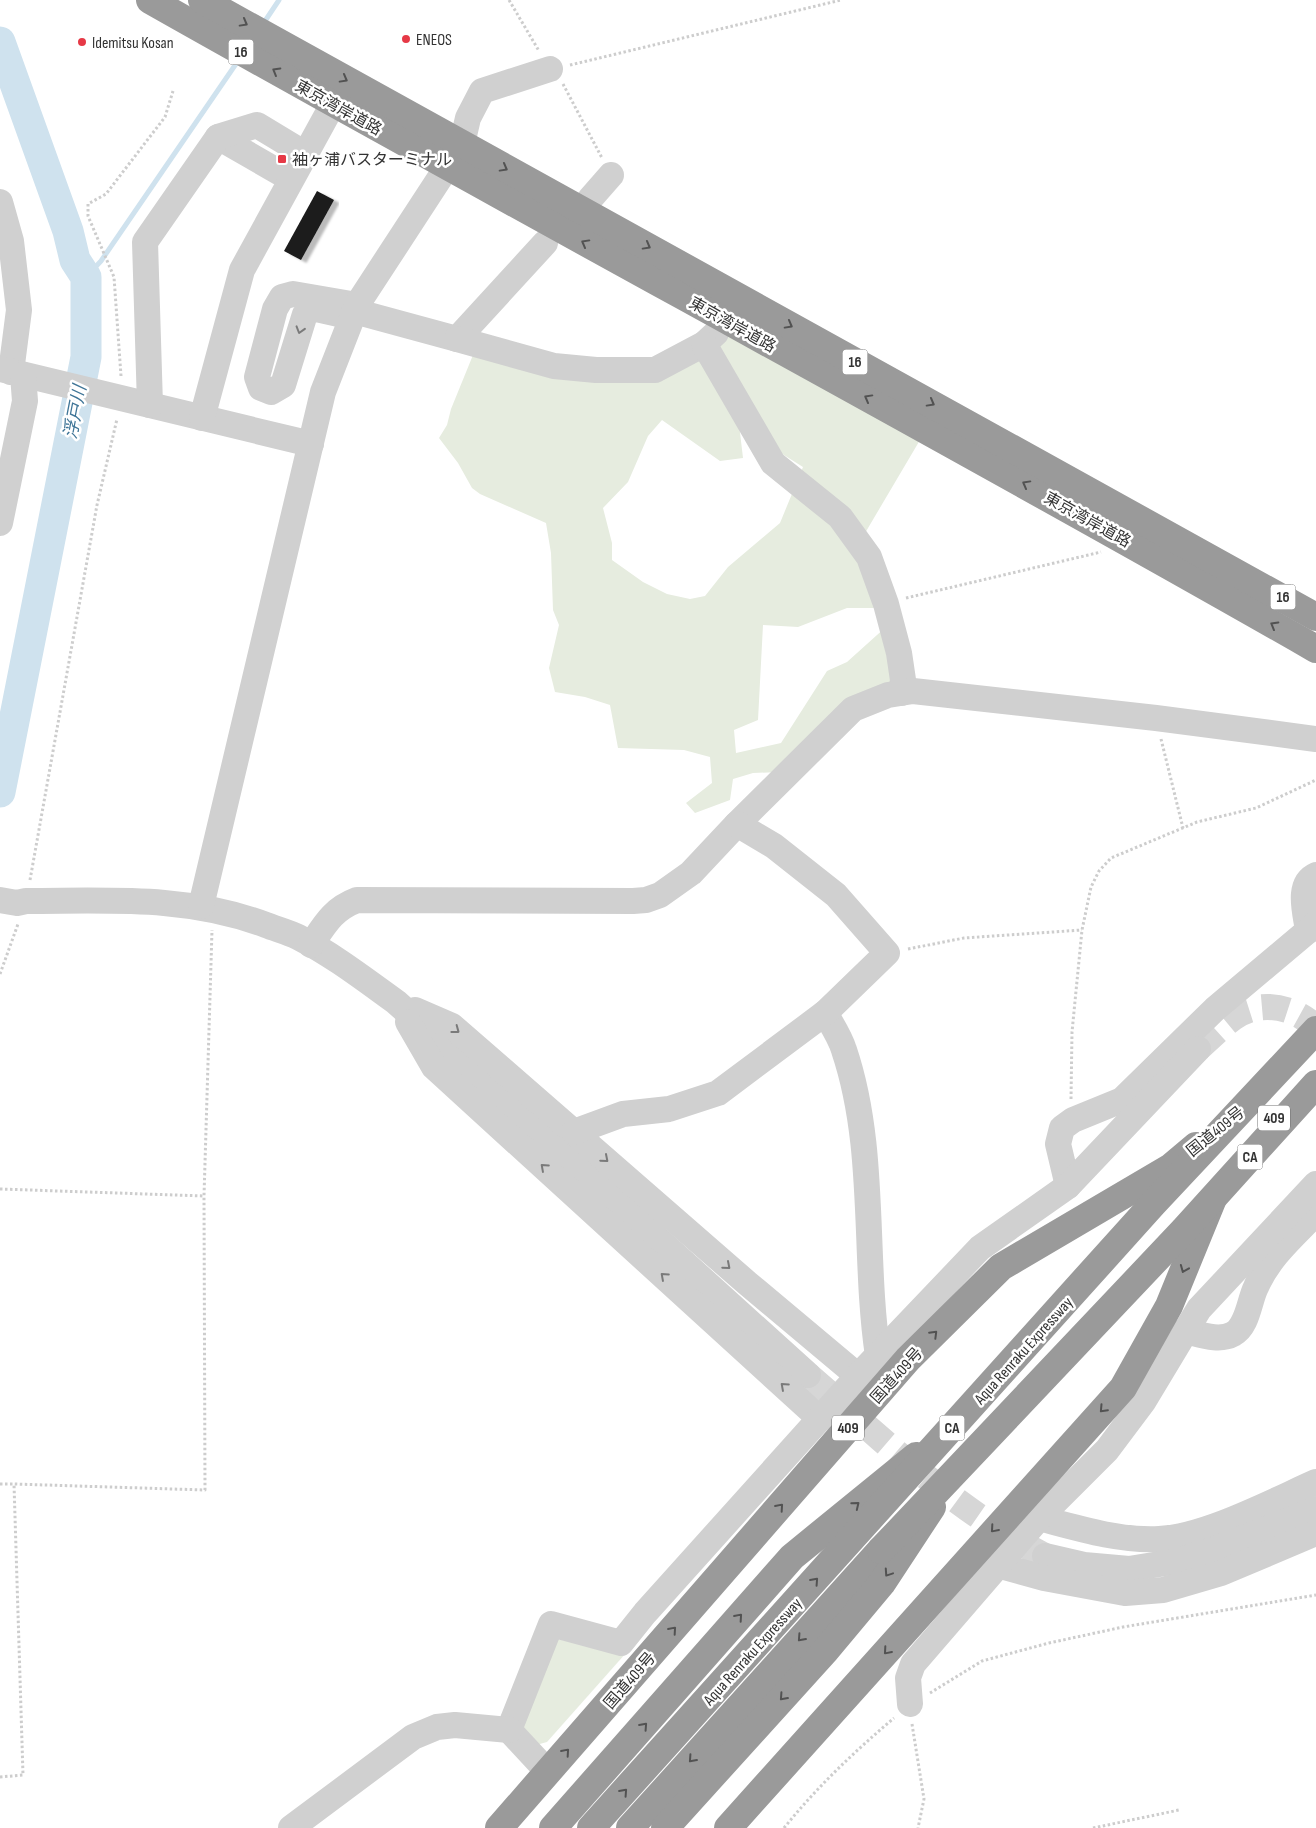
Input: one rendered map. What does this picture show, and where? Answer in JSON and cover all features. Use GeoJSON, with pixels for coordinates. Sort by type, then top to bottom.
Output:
{"type":"FeatureCollection","features":[{"type":"Feature","properties":{"kind":"highway","name":"東京湾岸道路"},"geometry":{"type":"LineString","coordinates":[[150,0],[447,168],[1131,543],[1316,649]]}},
{"type":"Feature","properties":{"kind":"highway","name":"東京湾岸道路"},"geometry":{"type":"LineString","coordinates":[[202,0],[1316,617]]}},
{"type":"Feature","properties":{"kind":"highway","name":"Aqua Renraku Expressway"},"geometry":{"type":"LineString","coordinates":[[591,1828],[1146,1212],[1316,1030]]}},
{"type":"Feature","properties":{"kind":"highway","name":"国道409号"},"geometry":{"type":"LineString","coordinates":[[499,1828],[908,1360],[1001,1266],[1171,1167],[1258,1096],[1316,1039]]}},
{"type":"Feature","properties":{"kind":"highway","name":"国道409号"},"geometry":{"type":"LineString","coordinates":[[728,1828],[1123,1388],[1169,1306],[1217,1188],[1232,1160],[1316,1076]]}},
{"type":"Feature","properties":{"kind":"highway","name":"Aqua Renraku Expressway"},"geometry":{"type":"LineString","coordinates":[[630,1828],[881,1550],[1184,1230],[1316,1084]]}},
{"type":"Feature","properties":{"kind":"highway"},"geometry":{"type":"LineString","coordinates":[[553,1828],[792,1557],[920,1452],[1167,1198],[1258,1096]]}},
{"type":"Feature","properties":{"kind":"highway"},"geometry":{"type":"LineString","coordinates":[[665,1828],[826,1650],[882,1583],[981,1432],[1232,1160]]}},
{"type":"Feature","properties":{"kind":"street"},"geometry":{"type":"LineString","coordinates":[[207,907],[323,392],[354,311],[462,144],[468,118],[482,91],[550,69]]}},
{"type":"Feature","properties":{"kind":"street"},"geometry":{"type":"LineString","coordinates":[[202,418],[242,270],[333,104]]}},
{"type":"Feature","properties":{"kind":"street"},"geometry":{"type":"LineString","coordinates":[[150,404],[145,242],[218,136],[256,126],[304,154]]}},
{"type":"Feature","properties":{"kind":"street"},"geometry":{"type":"LineString","coordinates":[[218,136],[291,179]]}},
{"type":"Feature","properties":{"kind":"street"},"geometry":{"type":"LineString","coordinates":[[590,199],[611,175]]}},
{"type":"Feature","properties":{"kind":"street"},"geometry":{"type":"LineString","coordinates":[[0,202],[19,310],[11,372],[24,401],[0,523]]}},
{"type":"Feature","properties":{"kind":"street"},"geometry":{"type":"LineString","coordinates":[[457,339],[545,243]]}},
{"type":"Feature","properties":{"kind":"street"},"geometry":{"type":"LineString","coordinates":[[354,311],[554,366],[596,370],[655,370],[704,344],[720,330],[725,320]]}},
{"type":"Feature","properties":{"kind":"street"},"geometry":{"type":"LineString","coordinates":[[704,344],[773,462],[840,517],[869,557],[886,604],[900,653],[903,680],[901,693]]}},
{"type":"Feature","properties":{"kind":"street"},"geometry":{"type":"LineString","coordinates":[[11,372],[311,444]]}},
{"type":"Feature","properties":{"kind":"street"},"geometry":{"type":"LineString","coordinates":[[311,945],[341,906],[357,900],[646,900],[660,894],[691,873],[737,824],[853,710],[888,695],[913,691],[1156,718],[1316,739]]}},
{"type":"Feature","properties":{"kind":"street"},"geometry":{"type":"LineString","coordinates":[[574,1132],[623,1114],[670,1109],[718,1093],[825,1013],[887,953],[836,895],[774,846],[737,824]]}},
{"type":"Feature","properties":{"kind":"street"},"geometry":{"type":"LineString","coordinates":[[1068,1186],[1058,1144],[1062,1128],[1072,1120],[1122,1100],[1215,1009],[1312,928],[1304,889],[1310,878],[1316,875]]}},
{"type":"Feature","properties":{"kind":"street"},"geometry":{"type":"LineString","coordinates":[[14,902],[144,900],[207,907],[250,919],[296,936],[341,963],[396,1002],[808,1374]]}},
{"type":"Feature","properties":{"kind":"street"},"geometry":{"type":"LineString","coordinates":[[396,1002],[452,1026],[858,1376]]}},
{"type":"Feature","properties":{"kind":"street"},"geometry":{"type":"LineString","coordinates":[[396,1002],[434,1067],[820,1418]]}},
{"type":"Feature","properties":{"kind":"street"},"geometry":{"type":"LineString","coordinates":[[825,1013],[844,1048],[856,1094],[868,1192],[872,1314],[878,1356]]}},
{"type":"Feature","properties":{"kind":"street"},"geometry":{"type":"LineString","coordinates":[[509,1730],[551,1624],[621,1643],[645,1613],[858,1376],[980,1248],[1068,1186],[1198,1049]]}},
{"type":"Feature","properties":{"kind":"street"},"geometry":{"type":"LineString","coordinates":[[910,1704],[908,1678],[913,1664],[1039,1518],[1121,1433],[1143,1402],[1184,1331],[1204,1302],[1316,1184]]}},
{"type":"Feature","properties":{"kind":"street"},"geometry":{"type":"LineString","coordinates":[[1184,1331],[1219,1338],[1233,1334],[1243,1325],[1256,1287],[1269,1263],[1316,1213]]}},
{"type":"Feature","properties":{"kind":"street"},"geometry":{"type":"LineString","coordinates":[[1039,1518],[1098,1533],[1132,1538],[1171,1538],[1237,1517],[1316,1482]]}},
{"type":"Feature","properties":{"kind":"street"},"geometry":{"type":"LineString","coordinates":[[1045,1556],[1084,1565],[1130,1570],[1178,1561],[1216,1550],[1316,1508]]}},
{"type":"Feature","properties":{"kind":"street"},"geometry":{"type":"LineString","coordinates":[[997,1565],[1044,1578],[1126,1593],[1163,1590],[1221,1574],[1316,1533]]}},
{"type":"Feature","properties":{"kind":"street"},"geometry":{"type":"LineString","coordinates":[[291,1828],[413,1737],[437,1727],[456,1725],[509,1730],[548,1772]]}},
{"type":"Feature","properties":{"kind":"path"},"geometry":{"type":"LineString","coordinates":[[508,0],[550,69],[560,79],[611,175]]}},
{"type":"Feature","properties":{"kind":"path"},"geometry":{"type":"LineString","coordinates":[[550,69],[842,0]]}},
{"type":"Feature","properties":{"kind":"path"},"geometry":{"type":"LineString","coordinates":[[0,974],[96,505],[122,398],[114,277],[88,216],[88,204],[106,194],[165,117],[173,91]]}},
{"type":"Feature","properties":{"kind":"path"},"geometry":{"type":"LineString","coordinates":[[886,604],[1083,558],[1131,543]]}},
{"type":"Feature","properties":{"kind":"path"},"geometry":{"type":"LineString","coordinates":[[1156,718],[1183,828]]}},
{"type":"Feature","properties":{"kind":"path"},"geometry":{"type":"LineString","coordinates":[[1072,1120],[1070,1082],[1072,1032],[1082,930],[1091,887],[1099,871],[1111,858],[1197,822],[1256,808],[1316,780]]}},
{"type":"Feature","properties":{"kind":"path"},"geometry":{"type":"LineString","coordinates":[[0,1484],[205,1490],[204,1196],[207,907]]}},
{"type":"Feature","properties":{"kind":"path"},"geometry":{"type":"LineString","coordinates":[[887,953],[964,938],[1082,930]]}},
{"type":"Feature","properties":{"kind":"path"},"geometry":{"type":"LineString","coordinates":[[0,1189],[204,1196]]}},
{"type":"Feature","properties":{"kind":"path"},"geometry":{"type":"LineString","coordinates":[[0,1777],[23,1775],[14,1484]]}},
{"type":"Feature","properties":{"kind":"path"},"geometry":{"type":"LineString","coordinates":[[784,1828],[854,1752],[910,1704],[982,1661],[1032,1647],[1122,1627],[1316,1595]]}},
{"type":"Feature","properties":{"kind":"path"},"geometry":{"type":"LineString","coordinates":[[910,1704],[914,1746],[924,1798],[918,1828]]}},
{"type":"Feature","properties":{"kind":"path"},"geometry":{"type":"LineString","coordinates":[[1093,1828],[1179,1810]]}},
{"type":"Feature","properties":{"kind":"shaded area"},"geometry":{"type":"Polygon","coordinates":[[[724,330],[920,440],[858,545],[880,608],[847,608],[798,627],[763,625],[758,720],[734,730],[736,753],[781,743],[827,671],[847,662],[887,626],[900,675],[780,772],[753,773],[733,779],[730,800],[695,813],[686,803],[712,783],[710,757],[684,750],[618,748],[610,705],[585,697],[555,692],[549,668],[559,625],[553,610],[551,553],[546,523],[480,494],[472,488],[458,463],[439,438],[447,425],[451,409],[473,355],[554,371],[700,354],[739,424],[743,458],[720,461],[662,420],[648,436],[628,482],[603,508],[612,543],[612,560],[643,582],[667,594],[690,599],[705,596],[728,567],[780,523],[803,467],[768,445],[709,345],[724,330]]]}},
{"type":"Feature","properties":{"kind":"shaded area"},"geometry":{"type":"Polygon","coordinates":[[[552,1638],[626,1653],[547,1742],[536,1745],[521,1730],[552,1638]]]}},
{"type":"Feature","properties":{"kind":"building"},"geometry":{"type":"Polygon","coordinates":[[[317,191],[334,200],[301,260],[284,251],[317,191]]]}},
{"type":"Feature","properties":{"kind":"waterway"},"geometry":{"type":"LineString","coordinates":[[263,24],[279,0]]}},
{"type":"Feature","properties":{"kind":"waterway","name":"浮戸川"},"geometry":{"type":"LineString","coordinates":[[0,42],[68,231],[75,260],[86,277],[86,357],[0,792]]}},
{"type":"Feature","properties":{"kind":"waterway"},"geometry":{"type":"LineString","coordinates":[[86,277],[101,261],[240,58]]}},
{"type":"Feature","properties":{"kind":"tunnel"},"geometry":{"type":"LineString","coordinates":[[1198,1049],[1233,1018],[1254,1008],[1265,1007],[1287,1010],[1298,1014],[1316,1028]]}},
{"type":"Feature","properties":{"kind":"tunnel"},"geometry":{"type":"LineString","coordinates":[[808,1375],[892,1449],[951,1496],[1012,1538],[1045,1556]]}},
{"type":"Feature","properties":{"kind":"place","name":"ENEOS"},"geometry":{"type":"Point","coordinates":[406,39]}},
{"type":"Feature","properties":{"kind":"place","name":"Idemitsu Kosan"},"geometry":{"type":"Point","coordinates":[82,42]}},
{"type":"Feature","properties":{"kind":"place","name":"袖ヶ浦バスターミナル"},"geometry":{"type":"Point","coordinates":[282,159]}}]}
